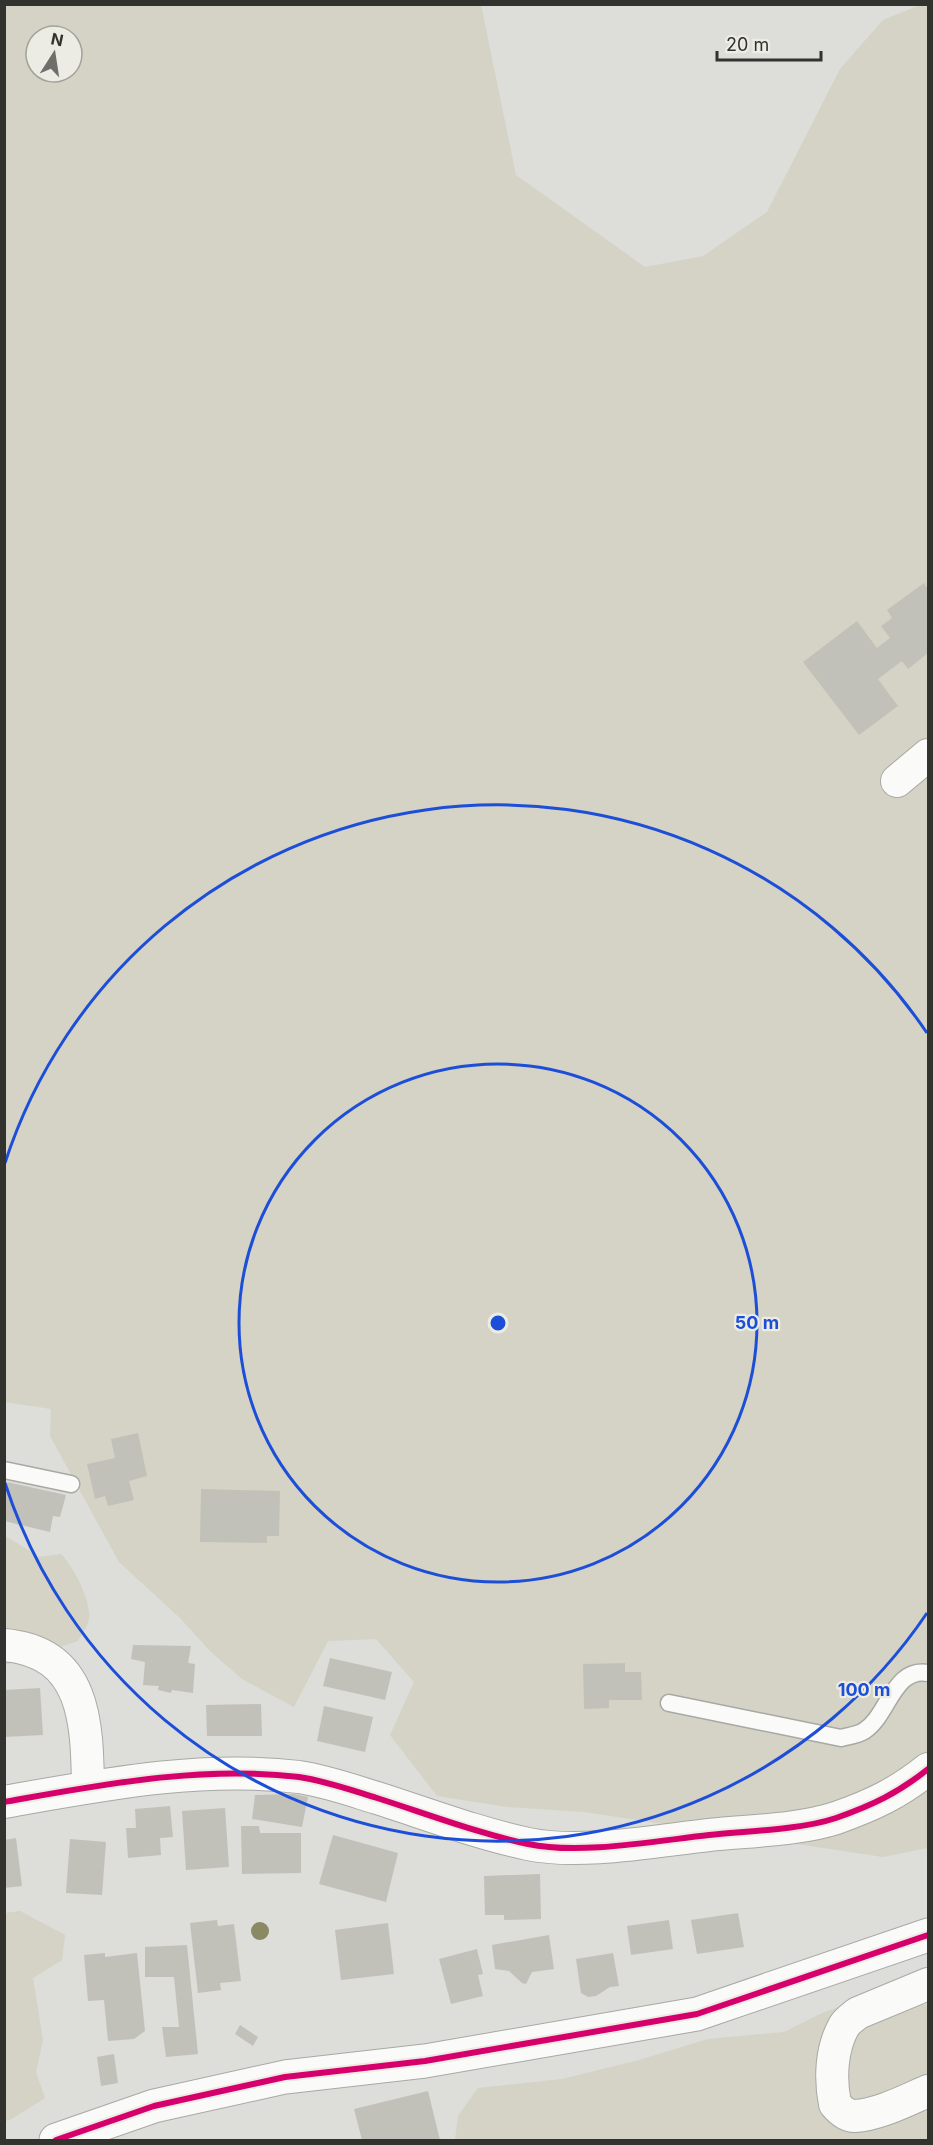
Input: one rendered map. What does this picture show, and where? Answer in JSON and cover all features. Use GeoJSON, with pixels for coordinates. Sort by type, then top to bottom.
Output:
{"type":"FeatureCollection","features":[{"type":"Feature","properties":{"kind":"street"},"geometry":{"type":"LineString","coordinates":[[897,781],[928,755]]}},
{"type":"Feature","properties":{"kind":"street"},"geometry":{"type":"LineString","coordinates":[[4,1645],[31,1651],[44,1657],[57,1665],[68,1677],[76,1691],[84,1724],[88,1787]]}},
{"type":"Feature","properties":{"kind":"street"},"geometry":{"type":"LineString","coordinates":[[4,1802],[88,1787],[194,1775],[259,1774],[297,1777],[323,1781],[467,1827],[529,1844],[567,1849],[782,1828],[834,1818],[885,1799],[928,1769]]}},
{"type":"Feature","properties":{"kind":"street"},"geometry":{"type":"LineString","coordinates":[[56,2140],[154,2106],[285,2077],[425,2061],[697,2014],[928,1935]]}},
{"type":"Feature","properties":{"kind":"street"},"geometry":{"type":"LineString","coordinates":[[928,1984],[858,2013],[844,2025],[832,2068],[835,2104],[847,2114],[855,2116],[884,2109],[928,2091]]}},
{"type":"Feature","properties":{"kind":"lane"},"geometry":{"type":"LineString","coordinates":[[4,1470],[71,1484]]}},
{"type":"Feature","properties":{"kind":"lane"},"geometry":{"type":"LineString","coordinates":[[669,1703],[841,1738],[865,1731],[906,1676],[928,1673]]}},
{"type":"Feature","properties":{"kind":"shaded area"},"geometry":{"type":"Polygon","coordinates":[[[5,5],[481,5],[516,175],[645,267],[703,256],[767,212],[840,69],[883,20],[920,5],[928,5],[928,1848],[883,1857],[584,1812],[507,1807],[437,1796],[390,1735],[414,1682],[376,1639],[328,1641],[294,1707],[242,1679],[119,1562],[50,1436],[51,1409],[5,1402],[5,5]]]}},
{"type":"Feature","properties":{"kind":"shaded area"},"geometry":{"type":"Polygon","coordinates":[[[4,1535],[39,1557],[61,1554],[81,1585],[89,1612],[87,1625],[78,1641],[5,1665],[4,1535]]]}},
{"type":"Feature","properties":{"kind":"shaded area"},"geometry":{"type":"Polygon","coordinates":[[[20,1911],[65,1935],[62,1960],[33,1978],[43,2040],[36,2072],[45,2098],[5,2121],[5,1913],[20,1911]]]}},
{"type":"Feature","properties":{"kind":"shaded area"},"geometry":{"type":"Polygon","coordinates":[[[864,1998],[928,2005],[928,2140],[455,2140],[458,2116],[478,2088],[562,2079],[639,2060],[708,2039],[784,2032],[822,2013],[864,1998]]]}},
{"type":"Feature","properties":{"kind":"building"},"geometry":{"type":"Polygon","coordinates":[[[924,583],[928,589],[928,653],[908,669],[902,661],[878,679],[898,706],[859,735],[803,662],[857,621],[877,648],[890,638],[881,626],[892,618],[887,610],[924,583]]]}},
{"type":"Feature","properties":{"kind":"building"},"geometry":{"type":"Polygon","coordinates":[[[138,1433],[147,1476],[129,1481],[134,1500],[108,1506],[105,1496],[95,1499],[87,1464],[115,1458],[111,1439],[138,1433]]]}},
{"type":"Feature","properties":{"kind":"building"},"geometry":{"type":"Polygon","coordinates":[[[7,1482],[66,1495],[60,1517],[53,1516],[50,1532],[4,1521],[4,1495],[7,1482]]]}},
{"type":"Feature","properties":{"kind":"building"},"geometry":{"type":"Polygon","coordinates":[[[201,1489],[280,1491],[279,1536],[267,1536],[267,1543],[200,1542],[201,1489]]]}},
{"type":"Feature","properties":{"kind":"building"},"geometry":{"type":"Polygon","coordinates":[[[133,1645],[191,1646],[188,1663],[195,1664],[193,1693],[172,1690],[171,1693],[158,1690],[159,1686],[143,1685],[145,1662],[131,1659],[133,1645]]]}},
{"type":"Feature","properties":{"kind":"building"},"geometry":{"type":"Polygon","coordinates":[[[330,1658],[392,1672],[385,1700],[323,1686],[330,1658]]]}},
{"type":"Feature","properties":{"kind":"building"},"geometry":{"type":"Polygon","coordinates":[[[625,1663],[625,1672],[641,1672],[642,1700],[609,1700],[609,1708],[584,1709],[583,1664],[625,1663]]]}},
{"type":"Feature","properties":{"kind":"building"},"geometry":{"type":"Polygon","coordinates":[[[40,1688],[43,1735],[4,1737],[4,1690],[40,1688]]]}},
{"type":"Feature","properties":{"kind":"building"},"geometry":{"type":"Polygon","coordinates":[[[261,1704],[262,1736],[207,1736],[206,1705],[261,1704]]]}},
{"type":"Feature","properties":{"kind":"building"},"geometry":{"type":"Polygon","coordinates":[[[324,1706],[373,1717],[365,1752],[317,1741],[324,1706]]]}},
{"type":"Feature","properties":{"kind":"building"},"geometry":{"type":"Polygon","coordinates":[[[294,1794],[308,1797],[302,1827],[252,1819],[255,1795],[294,1794]]]}},
{"type":"Feature","properties":{"kind":"building"},"geometry":{"type":"Polygon","coordinates":[[[170,1806],[173,1837],[160,1838],[161,1855],[128,1858],[126,1828],[136,1828],[135,1809],[170,1806]]]}},
{"type":"Feature","properties":{"kind":"building"},"geometry":{"type":"Polygon","coordinates":[[[225,1808],[229,1867],[186,1870],[182,1811],[225,1808]]]}},
{"type":"Feature","properties":{"kind":"building"},"geometry":{"type":"Polygon","coordinates":[[[241,1826],[259,1826],[260,1833],[301,1833],[301,1873],[242,1874],[241,1826]]]}},
{"type":"Feature","properties":{"kind":"building"},"geometry":{"type":"Polygon","coordinates":[[[333,1835],[398,1853],[386,1902],[319,1884],[333,1835]]]}},
{"type":"Feature","properties":{"kind":"building"},"geometry":{"type":"Polygon","coordinates":[[[16,1838],[22,1886],[4,1888],[4,1840],[16,1838]]]}},
{"type":"Feature","properties":{"kind":"building"},"geometry":{"type":"Polygon","coordinates":[[[70,1839],[106,1842],[102,1895],[66,1893],[70,1839]]]}},
{"type":"Feature","properties":{"kind":"building"},"geometry":{"type":"Polygon","coordinates":[[[540,1874],[541,1919],[504,1920],[504,1915],[485,1915],[484,1876],[540,1874]]]}},
{"type":"Feature","properties":{"kind":"building"},"geometry":{"type":"Polygon","coordinates":[[[738,1913],[744,1947],[697,1954],[691,1920],[738,1913]]]}},
{"type":"Feature","properties":{"kind":"building"},"geometry":{"type":"Polygon","coordinates":[[[217,1920],[218,1926],[234,1924],[241,1981],[220,1983],[221,1990],[198,1993],[190,1923],[217,1920]]]}},
{"type":"Feature","properties":{"kind":"building"},"geometry":{"type":"Polygon","coordinates":[[[669,1920],[673,1949],[631,1955],[627,1926],[669,1920]]]}},
{"type":"Feature","properties":{"kind":"building"},"geometry":{"type":"Polygon","coordinates":[[[388,1923],[394,1974],[341,1980],[335,1930],[388,1923]]]}},
{"type":"Feature","properties":{"kind":"building"},"geometry":{"type":"Polygon","coordinates":[[[549,1935],[554,1969],[532,1972],[526,1984],[509,1971],[495,1969],[492,1945],[549,1935]]]}},
{"type":"Feature","properties":{"kind":"building"},"geometry":{"type":"Polygon","coordinates":[[[187,1945],[198,2054],[166,2057],[162,2027],[179,2027],[174,1977],[145,1977],[145,1947],[187,1945]]]}},
{"type":"Feature","properties":{"kind":"building"},"geometry":{"type":"Polygon","coordinates":[[[477,1949],[483,1974],[478,1975],[483,1996],[451,2004],[439,1959],[477,1949]]]}},
{"type":"Feature","properties":{"kind":"building"},"geometry":{"type":"Polygon","coordinates":[[[105,1953],[105,1957],[137,1953],[145,2031],[134,2039],[108,2041],[104,2000],[88,2001],[84,1955],[105,1953]]]}},
{"type":"Feature","properties":{"kind":"building"},"geometry":{"type":"Polygon","coordinates":[[[613,1953],[619,1986],[610,1987],[596,1996],[588,1997],[581,1993],[576,1959],[613,1953]]]}},
{"type":"Feature","properties":{"kind":"building"},"geometry":{"type":"Polygon","coordinates":[[[240,2025],[258,2037],[253,2046],[235,2034],[240,2025]]]}},
{"type":"Feature","properties":{"kind":"building"},"geometry":{"type":"Polygon","coordinates":[[[114,2054],[118,2083],[101,2086],[97,2057],[114,2054]]]}},
{"type":"Feature","properties":{"kind":"building"},"geometry":{"type":"Polygon","coordinates":[[[428,2091],[440,2140],[362,2140],[354,2109],[428,2091]]]}},
{"type":"Feature","properties":{"kind":"cycle path"},"geometry":{"type":"LineString","coordinates":[[4,1802],[114,1783],[188,1775],[262,1774],[299,1777],[329,1783],[509,1840],[548,1847],[594,1848],[822,1822],[885,1798],[928,1769]]}},
{"type":"Feature","properties":{"kind":"cycle path"},"geometry":{"type":"LineString","coordinates":[[56,2140],[154,2106],[285,2077],[425,2061],[697,2014],[928,1935]]}}]}
